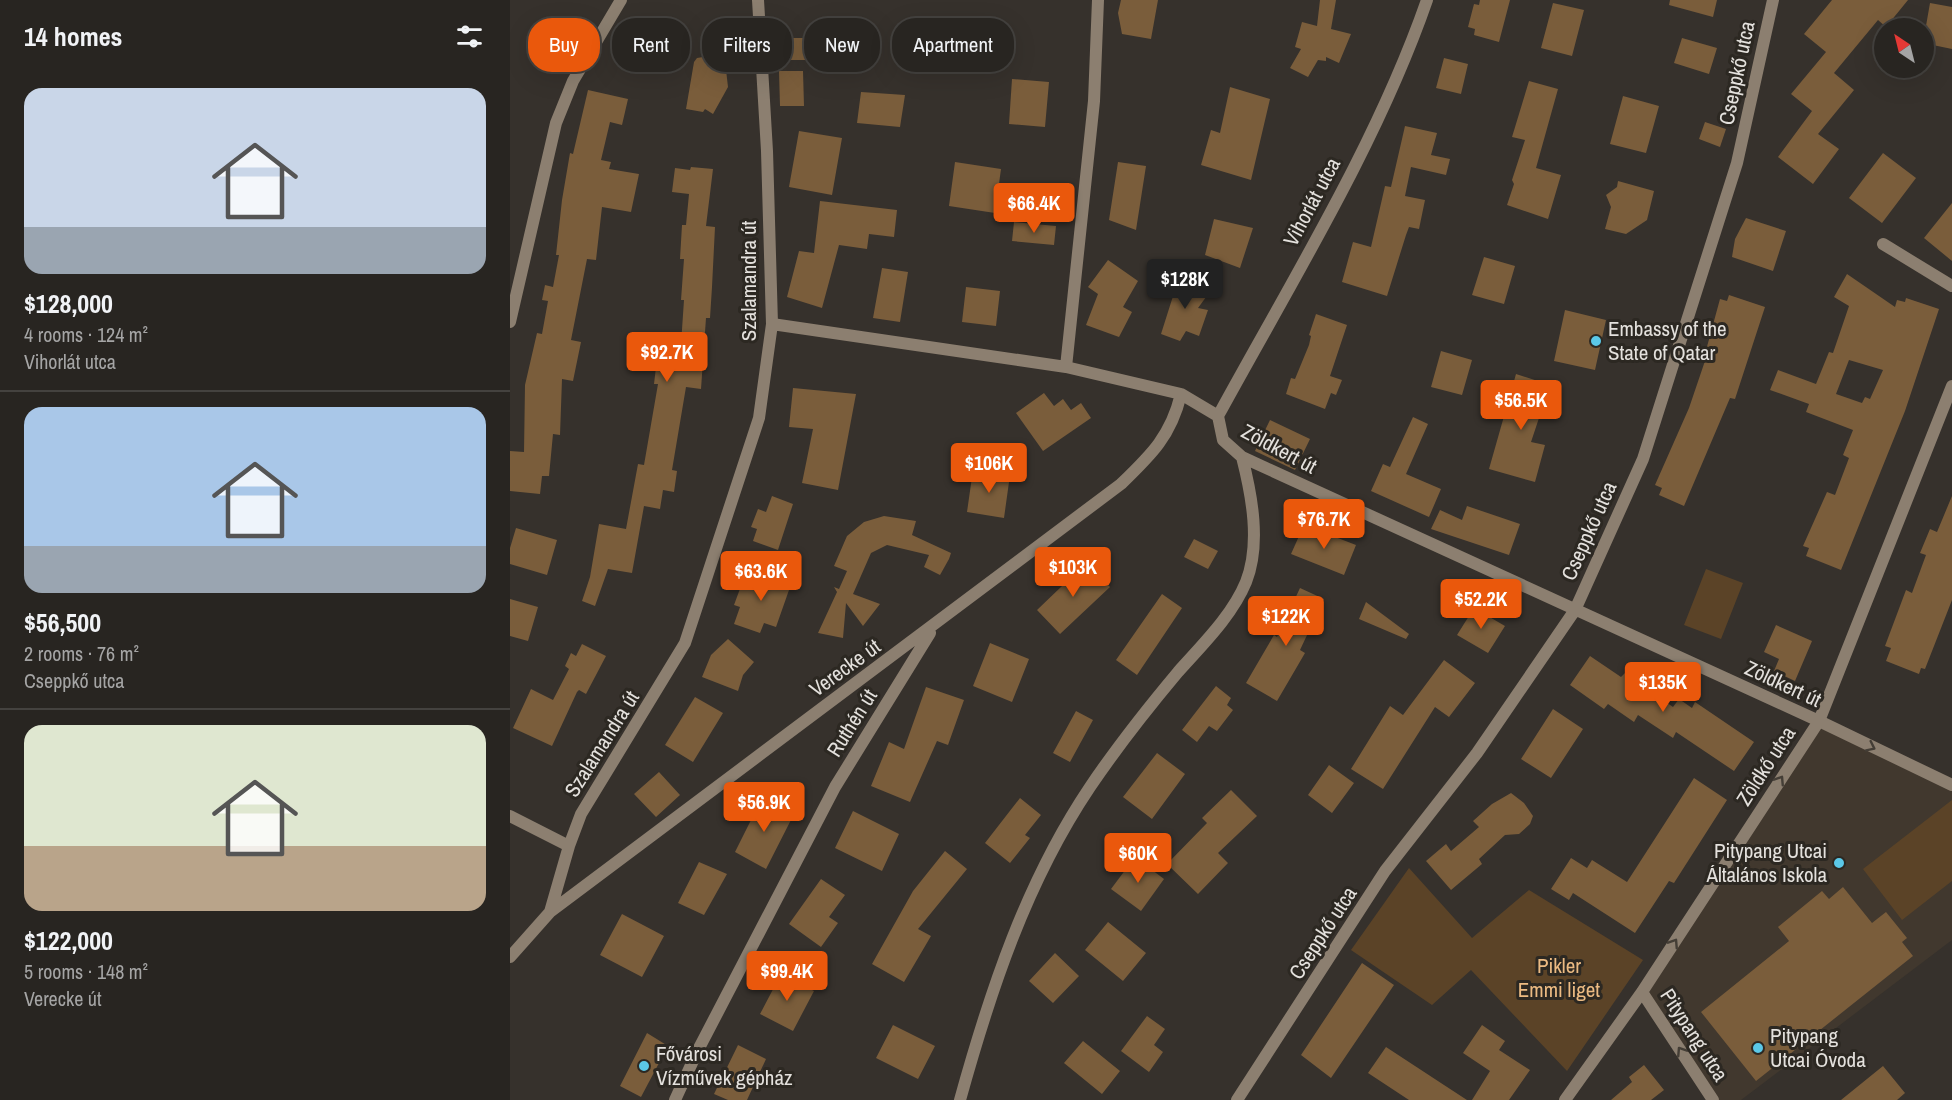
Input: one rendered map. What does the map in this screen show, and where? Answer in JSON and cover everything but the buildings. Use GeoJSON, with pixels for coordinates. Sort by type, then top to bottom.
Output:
{"type":"FeatureCollection","features":[{"type":"Feature","properties":{"kind":"street"},"geometry":{"type":"LineString","coordinates":[[510,322],[556,123],[573,81],[621,0]]}},
{"type":"Feature","properties":{"kind":"street","name":"Szalamandra út"},"geometry":{"type":"LineString","coordinates":[[550,912],[569,846],[587,804],[685,644],[759,418],[772,324],[768,172],[758,0]]}},
{"type":"Feature","properties":{"kind":"street"},"geometry":{"type":"LineString","coordinates":[[1066,367],[1094,101],[1098,0]]}},
{"type":"Feature","properties":{"kind":"street","name":"Vihorlát utca"},"geometry":{"type":"LineString","coordinates":[[1218,416],[1339,196],[1413,41],[1427,0]]}},
{"type":"Feature","properties":{"kind":"street","name":"Cseppkő utca"},"geometry":{"type":"LineString","coordinates":[[1237,1100],[1385,871],[1477,753],[1575,610],[1643,459],[1737,163],[1773,0]]}},
{"type":"Feature","properties":{"kind":"street"},"geometry":{"type":"LineString","coordinates":[[1883,244],[1952,286]]}},
{"type":"Feature","properties":{"kind":"street","name":"Zöldkert út"},"geometry":{"type":"LineString","coordinates":[[772,324],[1066,367],[1181,394],[1218,416],[1223,441],[1242,457],[1819,721],[1952,785]]}},
{"type":"Feature","properties":{"kind":"street","name":"Zöldkő utca"},"geometry":{"type":"LineString","coordinates":[[1565,1100],[1642,992],[1819,721],[1952,386]]}},
{"type":"Feature","properties":{"kind":"street","name":"Verecke út"},"geometry":{"type":"LineString","coordinates":[[510,957],[550,912],[1121,484],[1155,451],[1175,419],[1181,394]]}},
{"type":"Feature","properties":{"kind":"street"},"geometry":{"type":"LineString","coordinates":[[960,1100],[1000,965],[1040,876],[1089,789],[1145,712],[1221,622],[1245,585],[1252,564],[1253,542],[1249,483],[1242,457]]}},
{"type":"Feature","properties":{"kind":"street","name":"Ruthén út"},"geometry":{"type":"LineString","coordinates":[[675,1100],[697,1052],[835,787],[934,626]]}},
{"type":"Feature","properties":{"kind":"street"},"geometry":{"type":"LineString","coordinates":[[510,816],[569,846]]}},
{"type":"Feature","properties":{"kind":"street","name":"Pitypang utca"},"geometry":{"type":"LineString","coordinates":[[1642,992],[1713,1100]]}},
{"type":"Feature","properties":{"kind":"shaded area","name":"Pitypang Utcai Általános Iskola"},"geometry":{"type":"Polygon","coordinates":[[[1819,721],[1952,785],[1952,940],[1741,1100],[1713,1100],[1642,992],[1819,721]]]}},
{"type":"Feature","properties":{"kind":"green space"},"geometry":{"type":"Polygon","coordinates":[[[1706,569],[1743,583],[1721,639],[1684,625],[1706,569]]]}},
{"type":"Feature","properties":{"kind":"green space"},"geometry":{"type":"Polygon","coordinates":[[[1952,800],[1952,881],[1902,920],[1863,869],[1952,800]]]}},
{"type":"Feature","properties":{"kind":"green space","name":"Pikler Emmi liget"},"geometry":{"type":"Polygon","coordinates":[[[1409,868],[1472,938],[1529,890],[1643,960],[1567,1071],[1471,970],[1432,1005],[1351,950],[1409,868]]]}},
{"type":"Feature","properties":{"kind":"place","name":"Embassy of the State of Qatar"},"geometry":{"type":"Point","coordinates":[1596,341]}},
{"type":"Feature","properties":{"kind":"place","name":"Pitypang Utcai Általános Iskola"},"geometry":{"type":"Point","coordinates":[1839,863]}},
{"type":"Feature","properties":{"kind":"place","name":"Pitypang Utcai Óvoda"},"geometry":{"type":"Point","coordinates":[1758,1048]}},
{"type":"Feature","properties":{"kind":"place","name":"Fővárosi Vízművek gépház"},"geometry":{"type":"Point","coordinates":[644,1066]}}]}
